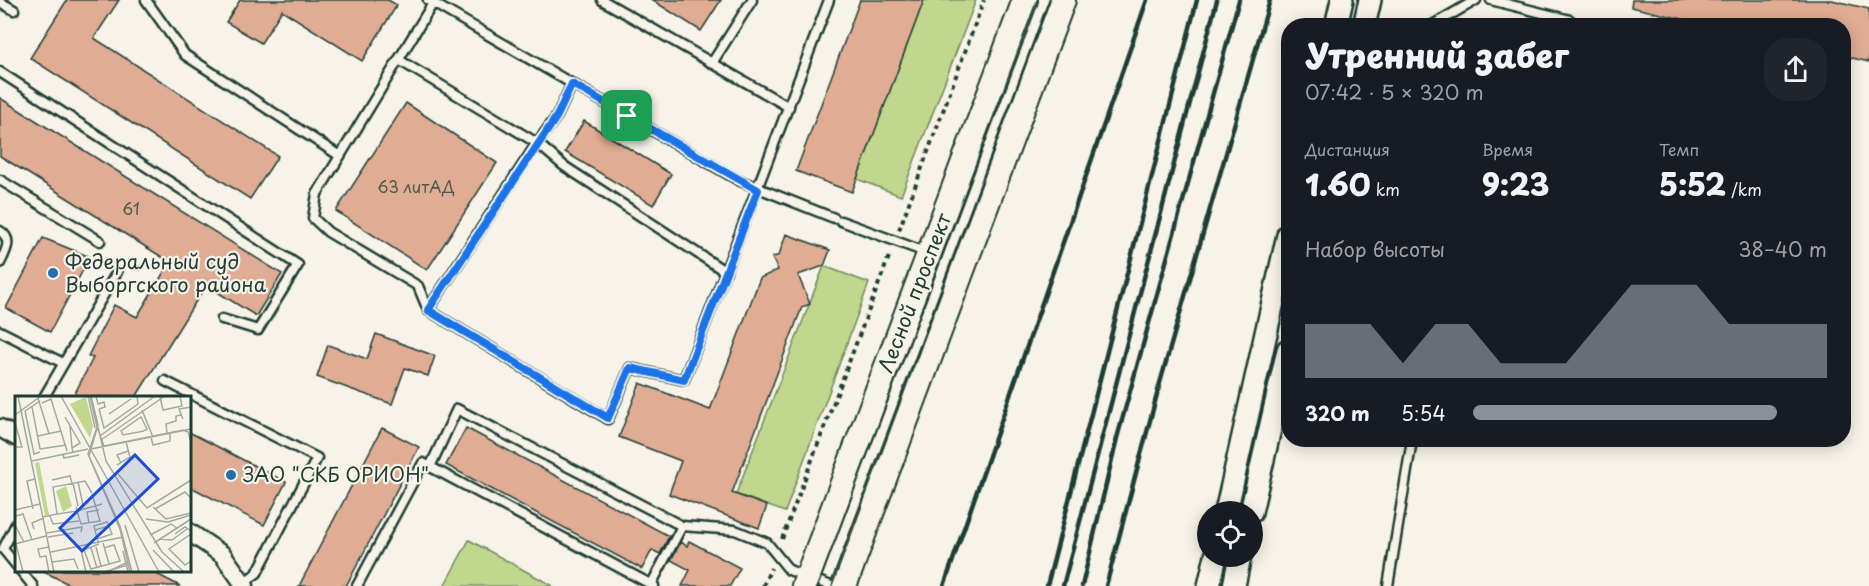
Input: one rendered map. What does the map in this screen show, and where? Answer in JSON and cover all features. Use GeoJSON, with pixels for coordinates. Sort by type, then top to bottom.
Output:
{"type":"FeatureCollection","features":[{"type":"Feature","properties":{"kind":"main road","name":"Лесной проспект"},"geometry":{"type":"LineString","coordinates":[[806,582],[1025,0]]}},
{"type":"Feature","properties":{"kind":"main road","name":"Лесной проспект"},"geometry":{"type":"LineString","coordinates":[[844,586],[1063,0]]}},
{"type":"Feature","properties":{"kind":"street"},"geometry":{"type":"LineString","coordinates":[[1351,18],[1370,0]]}},
{"type":"Feature","properties":{"kind":"street"},"geometry":{"type":"LineString","coordinates":[[1228,501],[1281,266]]}},
{"type":"Feature","properties":{"kind":"street"},"geometry":{"type":"LineString","coordinates":[[1254,501],[1281,381]]}},
{"type":"Feature","properties":{"kind":"street"},"geometry":{"type":"LineString","coordinates":[[0,428],[15,436]]}},
{"type":"Feature","properties":{"kind":"street"},"geometry":{"type":"LineString","coordinates":[[190,533],[223,555],[244,585]]}},
{"type":"Feature","properties":{"kind":"street"},"geometry":{"type":"LineString","coordinates":[[1209,586],[1213,567]]}},
{"type":"Feature","properties":{"kind":"street"},"geometry":{"type":"LineString","coordinates":[[1233,586],[1237,567]]}},
{"type":"Feature","properties":{"kind":"lane"},"geometry":{"type":"LineString","coordinates":[[146,0],[185,55],[340,156]]}},
{"type":"Feature","properties":{"kind":"lane"},"geometry":{"type":"LineString","coordinates":[[602,0],[789,107]]}},
{"type":"Feature","properties":{"kind":"lane"},"geometry":{"type":"LineString","coordinates":[[712,63],[752,0]]}},
{"type":"Feature","properties":{"kind":"lane"},"geometry":{"type":"LineString","coordinates":[[829,0],[758,190],[684,380],[630,368],[608,418],[428,310],[418,286],[328,232],[314,218],[317,195],[432,1],[758,190],[929,254]]}},
{"type":"Feature","properties":{"kind":"lane"},"geometry":{"type":"LineString","coordinates":[[1445,18],[1476,0]]}},
{"type":"Feature","properties":{"kind":"lane"},"geometry":{"type":"LineString","coordinates":[[1491,0],[1562,18]]}},
{"type":"Feature","properties":{"kind":"lane"},"geometry":{"type":"LineString","coordinates":[[0,2],[14,10]]}},
{"type":"Feature","properties":{"kind":"lane"},"geometry":{"type":"LineString","coordinates":[[399,60],[537,143],[564,166],[726,272]]}},
{"type":"Feature","properties":{"kind":"lane"},"geometry":{"type":"LineString","coordinates":[[0,72],[298,265],[258,330],[222,319]]}},
{"type":"Feature","properties":{"kind":"lane"},"geometry":{"type":"LineString","coordinates":[[428,310],[557,116],[572,84]]}},
{"type":"Feature","properties":{"kind":"lane"},"geometry":{"type":"LineString","coordinates":[[0,180],[100,241]]}},
{"type":"Feature","properties":{"kind":"lane"},"geometry":{"type":"LineString","coordinates":[[0,231],[6,234],[8,241],[0,263]]}},
{"type":"Feature","properties":{"kind":"lane"},"geometry":{"type":"LineString","coordinates":[[45,396],[117,272]]}},
{"type":"Feature","properties":{"kind":"lane"},"geometry":{"type":"LineString","coordinates":[[0,331],[63,363]]}},
{"type":"Feature","properties":{"kind":"lane"},"geometry":{"type":"LineString","coordinates":[[165,381],[317,458],[257,573],[244,585]]}},
{"type":"Feature","properties":{"kind":"lane"},"geometry":{"type":"LineString","coordinates":[[430,467],[457,409],[682,526],[735,530],[767,543],[789,570],[806,582],[831,586]]}},
{"type":"Feature","properties":{"kind":"lane"},"geometry":{"type":"LineString","coordinates":[[1388,586],[1411,447]]}},
{"type":"Feature","properties":{"kind":"lane"},"geometry":{"type":"LineString","coordinates":[[357,586],[423,463],[653,585],[682,526]]}},
{"type":"Feature","properties":{"kind":"lane"},"geometry":{"type":"LineString","coordinates":[[15,526],[2,549],[15,564]]}},
{"type":"Feature","properties":{"kind":"lane"},"geometry":{"type":"LineString","coordinates":[[21,571],[33,586]]}},
{"type":"Feature","properties":{"kind":"path"},"geometry":{"type":"LineString","coordinates":[[911,194],[984,0]]}},
{"type":"Feature","properties":{"kind":"path"},"geometry":{"type":"LineString","coordinates":[[763,586],[878,285]]}},
{"type":"Feature","properties":{"kind":"green space"},"geometry":{"type":"Polygon","coordinates":[[[924,0],[976,0],[901,196],[857,179],[924,0]]]}},
{"type":"Feature","properties":{"kind":"green space"},"geometry":{"type":"Polygon","coordinates":[[[824,266],[869,283],[785,512],[736,494],[824,266]]]}},
{"type":"Feature","properties":{"kind":"green space"},"geometry":{"type":"Polygon","coordinates":[[[469,540],[553,586],[444,586],[469,540]]]}},
{"type":"Feature","properties":{"kind":"building"},"geometry":{"type":"Polygon","coordinates":[[[67,0],[119,0],[94,38],[278,156],[250,199],[30,58],[67,0]]]}},
{"type":"Feature","properties":{"kind":"building"},"geometry":{"type":"Polygon","coordinates":[[[240,0],[388,0],[397,5],[362,61],[282,10],[261,43],[226,22],[240,0]]]}},
{"type":"Feature","properties":{"kind":"building"},"geometry":{"type":"Polygon","coordinates":[[[652,0],[721,0],[701,31],[652,0]]]}},
{"type":"Feature","properties":{"kind":"building"},"geometry":{"type":"Polygon","coordinates":[[[860,0],[924,0],[852,192],[796,171],[860,0]]]}},
{"type":"Feature","properties":{"kind":"building"},"geometry":{"type":"Polygon","coordinates":[[[1632,0],[1832,0],[1869,9],[1869,62],[1851,58],[1851,18],[1678,18],[1631,7],[1632,0]]]}},
{"type":"Feature","properties":{"kind":"building"},"geometry":{"type":"Polygon","coordinates":[[[0,98],[282,274],[256,316],[206,285],[137,396],[74,396],[93,358],[88,356],[114,305],[137,317],[170,262],[0,156],[0,98]]]}},
{"type":"Feature","properties":{"kind":"building"},"geometry":{"type":"Polygon","coordinates":[[[406,103],[497,163],[427,270],[336,211],[406,103]]]}},
{"type":"Feature","properties":{"kind":"building"},"geometry":{"type":"Polygon","coordinates":[[[584,121],[671,174],[653,205],[565,152],[584,121]]]}},
{"type":"Feature","properties":{"kind":"building"},"geometry":{"type":"Polygon","coordinates":[[[786,234],[830,250],[824,266],[798,275],[810,304],[802,307],[732,493],[767,506],[759,528],[669,494],[681,461],[619,437],[640,383],[710,410],[760,278],[778,270],[772,258],[779,255],[786,234]]]}},
{"type":"Feature","properties":{"kind":"building","name":"Федеральный суд Выборгского района"},"geometry":{"type":"Polygon","coordinates":[[[43,238],[90,257],[50,332],[6,308],[43,238]]]}},
{"type":"Feature","properties":{"kind":"building"},"geometry":{"type":"Polygon","coordinates":[[[376,334],[435,356],[428,376],[405,368],[392,404],[317,377],[328,345],[367,359],[376,334]]]}},
{"type":"Feature","properties":{"kind":"building"},"geometry":{"type":"Polygon","coordinates":[[[382,428],[419,447],[363,554],[346,586],[299,586],[382,428]]]}},
{"type":"Feature","properties":{"kind":"building"},"geometry":{"type":"Polygon","coordinates":[[[466,428],[669,536],[660,554],[652,550],[642,569],[446,465],[466,428]]]}},
{"type":"Feature","properties":{"kind":"building","name":"ЗАО \"СКБ ОРИОН\""},"geometry":{"type":"Polygon","coordinates":[[[190,433],[286,482],[264,525],[190,487],[190,433]]]}},
{"type":"Feature","properties":{"kind":"building"},"geometry":{"type":"Polygon","coordinates":[[[689,541],[740,568],[730,586],[682,586],[690,570],[671,560],[681,542],[687,546],[689,541]]]}},
{"type":"Feature","properties":{"kind":"building"},"geometry":{"type":"Polygon","coordinates":[[[43,571],[151,571],[180,586],[72,586],[43,571]]]}},
{"type":"Feature","properties":{"kind":"tram line"},"geometry":{"type":"LineString","coordinates":[[818,586],[1037,0]]}},
{"type":"Feature","properties":{"kind":"tram line"},"geometry":{"type":"LineString","coordinates":[[832,586],[1050,0]]}},
{"type":"Feature","properties":{"kind":"railway"},"geometry":{"type":"LineString","coordinates":[[944,586],[1147,0]]}},
{"type":"Feature","properties":{"kind":"railway"},"geometry":{"type":"LineString","coordinates":[[1047,586],[1197,0]]}},
{"type":"Feature","properties":{"kind":"railway"},"geometry":{"type":"LineString","coordinates":[[1063,586],[1217,0]]}},
{"type":"Feature","properties":{"kind":"railway"},"geometry":{"type":"LineString","coordinates":[[1082,586],[1117,438],[1239,0]]}},
{"type":"Feature","properties":{"kind":"railway"},"geometry":{"type":"LineString","coordinates":[[1106,586],[1160,383],[1270,0]]}},
{"type":"Feature","properties":{"kind":"place","name":"Федеральный суд Выборгского района"},"geometry":{"type":"Point","coordinates":[53,273]}},
{"type":"Feature","properties":{"kind":"place","name":"ЗАО \"СКБ ОРИОН\""},"geometry":{"type":"Point","coordinates":[231,475]}},
{"type":"Feature","properties":{"kind":"route"},"geometry":{"type":"LineString","coordinates":[[572,84],[627,116],[758,190],[684,380],[630,368],[608,418],[428,310],[557,116],[572,84]]}}]}
